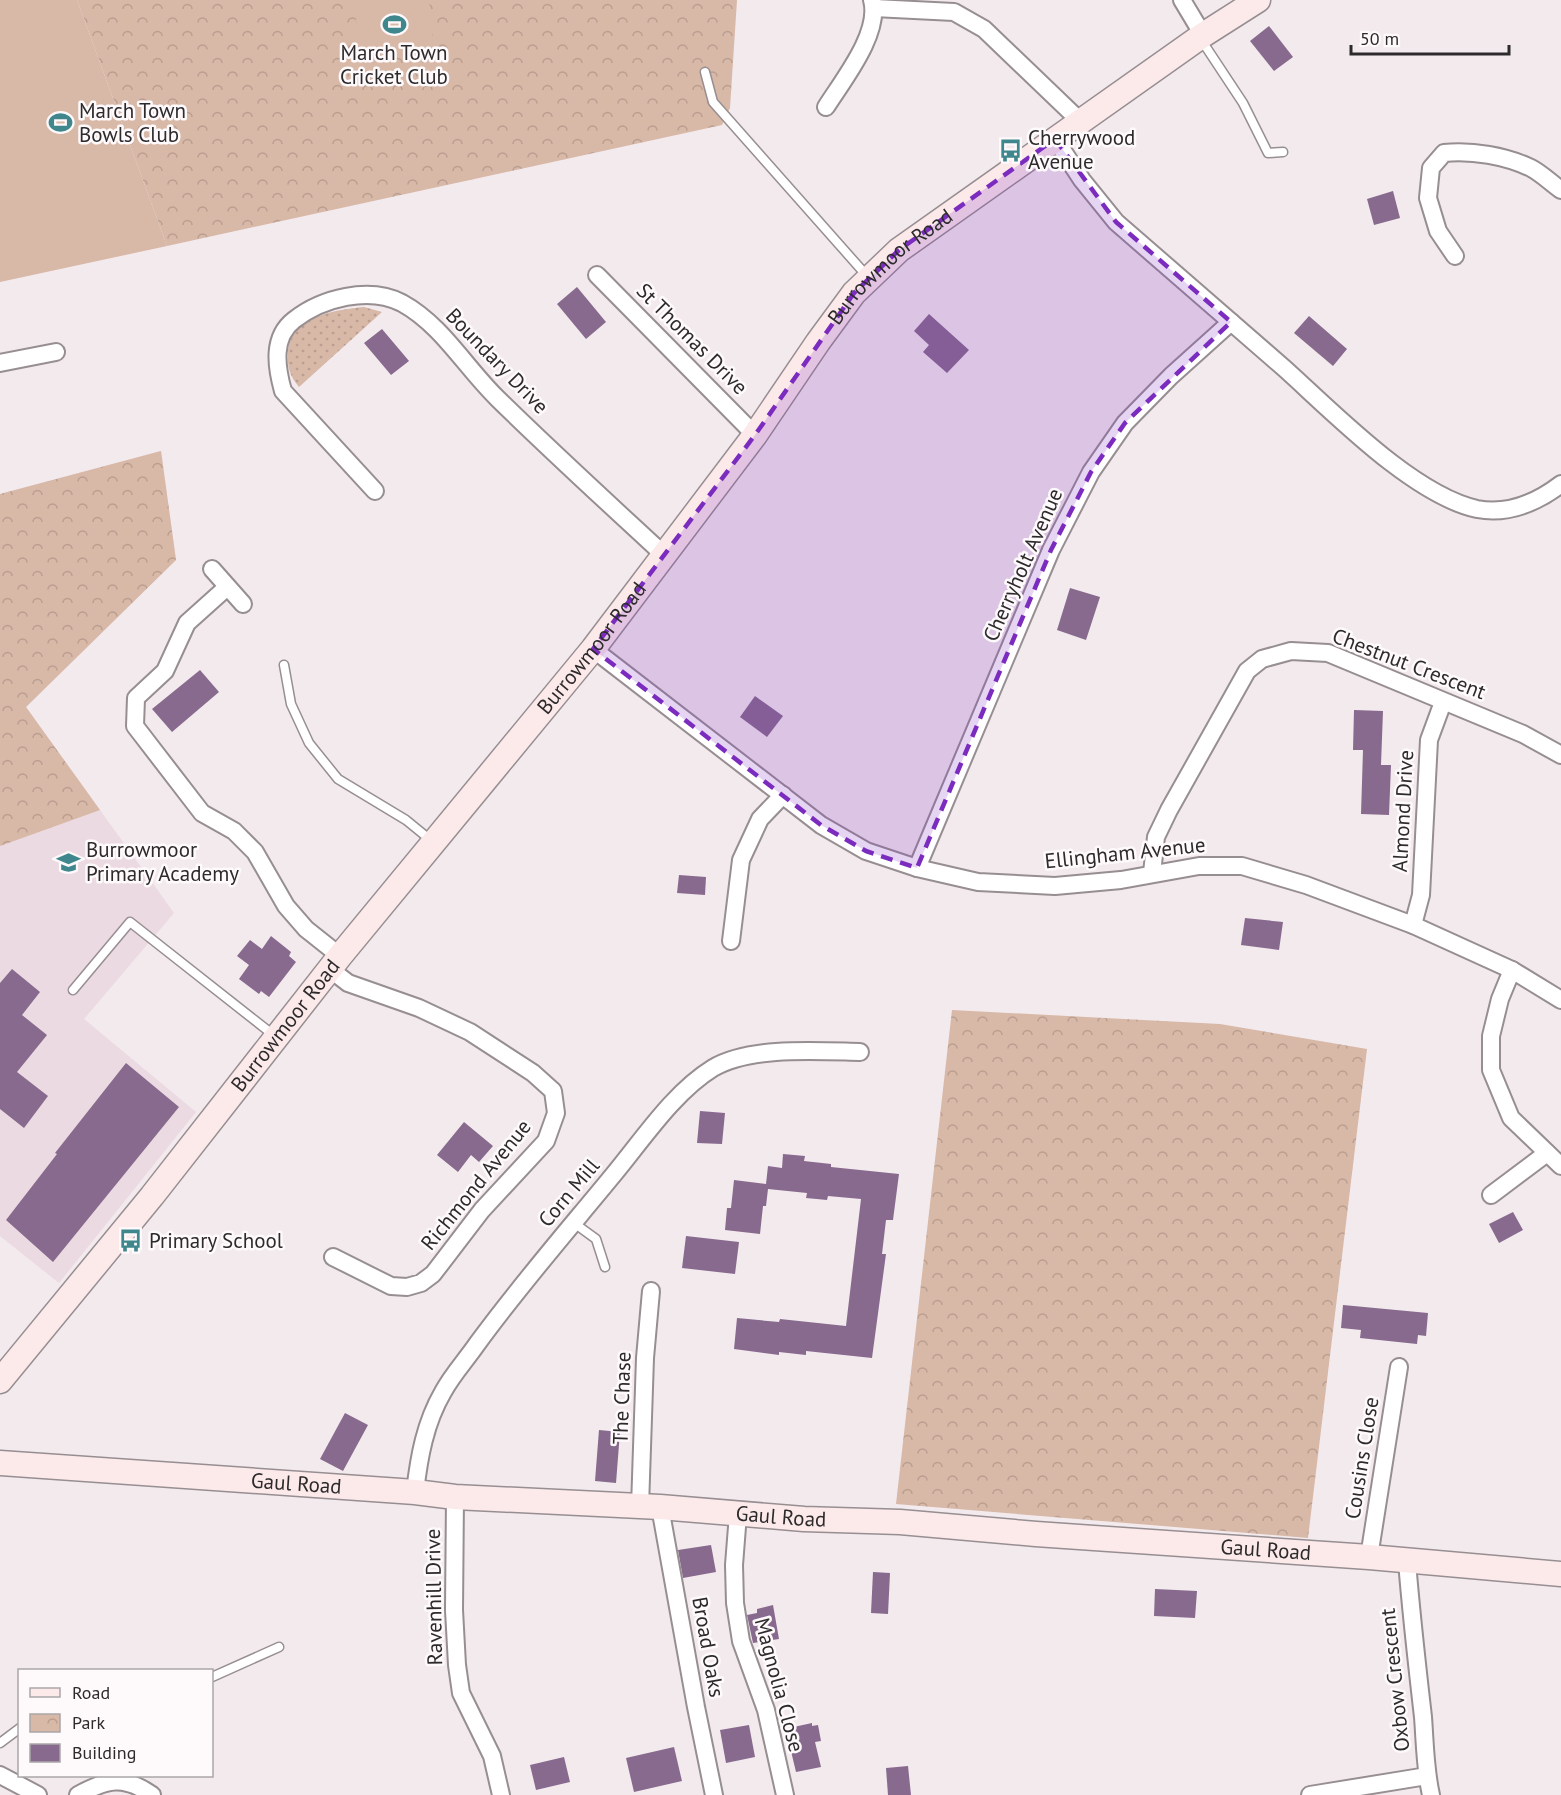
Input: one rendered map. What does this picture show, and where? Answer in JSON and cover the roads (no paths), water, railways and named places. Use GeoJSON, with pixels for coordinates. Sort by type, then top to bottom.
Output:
{"type":"FeatureCollection","features":[{"type":"Feature","properties":{"kind":"street"},"geometry":{"type":"LineString","coordinates":[[1182,0],[1202,36]]}},
{"type":"Feature","properties":{"kind":"street","name":"Burrowmoor Road"},"geometry":{"type":"LineString","coordinates":[[0,1381],[152,1196],[335,963],[593,649],[755,435],[854,293],[899,250],[1202,36],[1258,0]]}},
{"type":"Feature","properties":{"kind":"street"},"geometry":{"type":"LineString","coordinates":[[826,107],[869,37],[873,4],[954,12],[984,29],[1080,121]]}},
{"type":"Feature","properties":{"kind":"street"},"geometry":{"type":"LineString","coordinates":[[1055,139],[1082,180],[1116,222],[1389,461],[1447,499],[1477,509],[1504,511],[1529,504],[1546,496],[1561,484]]}},
{"type":"Feature","properties":{"kind":"street"},"geometry":{"type":"LineString","coordinates":[[1455,256],[1438,231],[1428,198],[1431,168],[1444,153],[1464,151],[1531,168],[1561,190]]}},
{"type":"Feature","properties":{"kind":"street","name":"St Thomas Drive"},"geometry":{"type":"LineString","coordinates":[[597,275],[755,435]]}},
{"type":"Feature","properties":{"kind":"street","name":"Boundary Drive"},"geometry":{"type":"LineString","coordinates":[[375,491],[283,391],[277,372],[276,352],[287,325],[306,311],[334,300],[355,296],[378,296],[400,302],[430,322],[496,397],[664,555]]}},
{"type":"Feature","properties":{"kind":"street","name":"Cherryholt Avenue"},"geometry":{"type":"LineString","coordinates":[[918,868],[1051,550],[1090,472],[1125,423],[1171,376],[1231,322]]}},
{"type":"Feature","properties":{"kind":"street"},"geometry":{"type":"LineString","coordinates":[[0,363],[56,352]]}},
{"type":"Feature","properties":{"kind":"street"},"geometry":{"type":"LineString","coordinates":[[212,569],[226,588],[243,604]]}},
{"type":"Feature","properties":{"kind":"street","name":"Richmond Avenue"},"geometry":{"type":"LineString","coordinates":[[226,588],[187,623],[165,671],[136,698],[135,726],[202,813],[234,831],[255,852],[286,906],[335,963],[348,983],[419,1008],[470,1032],[533,1073],[553,1091],[556,1113],[546,1141],[497,1193],[433,1274],[421,1283],[407,1287],[391,1286],[333,1257]]}},
{"type":"Feature","properties":{"kind":"street","name":"Ellingham Avenue"},"geometry":{"type":"LineString","coordinates":[[593,649],[821,825],[866,851],[918,868],[978,882],[1056,886],[1121,880],[1199,866],[1242,866],[1306,885],[1413,925],[1512,970],[1561,1000]]}},
{"type":"Feature","properties":{"kind":"street","name":"Chestnut Crescent"},"geometry":{"type":"LineString","coordinates":[[1152,873],[1156,837],[1169,810],[1246,671],[1262,659],[1291,651],[1328,653],[1523,734],[1561,755]]}},
{"type":"Feature","properties":{"kind":"street","name":"Almond Drive"},"geometry":{"type":"LineString","coordinates":[[1413,925],[1421,895],[1429,740],[1443,702]]}},
{"type":"Feature","properties":{"kind":"street"},"geometry":{"type":"LineString","coordinates":[[731,941],[741,860],[760,819],[783,795]]}},
{"type":"Feature","properties":{"kind":"street"},"geometry":{"type":"LineString","coordinates":[[1512,970],[1500,999],[1491,1036],[1491,1070],[1511,1118],[1561,1166]]}},
{"type":"Feature","properties":{"kind":"street","name":"Corn Mill"},"geometry":{"type":"LineString","coordinates":[[415,1492],[418,1461],[425,1435],[443,1392],[506,1304],[662,1115],[694,1082],[714,1067],[734,1059],[787,1050],[860,1052]]}},
{"type":"Feature","properties":{"kind":"street"},"geometry":{"type":"LineString","coordinates":[[1491,1195],[1546,1153]]}},
{"type":"Feature","properties":{"kind":"street","name":"The Chase"},"geometry":{"type":"LineString","coordinates":[[650,1507],[645,1358],[651,1291]]}},
{"type":"Feature","properties":{"kind":"street","name":"Cousins Close"},"geometry":{"type":"LineString","coordinates":[[1369,1557],[1399,1367]]}},
{"type":"Feature","properties":{"kind":"street","name":"Gaul Road"},"geometry":{"type":"LineString","coordinates":[[0,1463],[415,1492],[455,1497],[900,1522],[1036,1534],[1369,1557],[1561,1574]]}},
{"type":"Feature","properties":{"kind":"street","name":"Ravenhill Drive"},"geometry":{"type":"LineString","coordinates":[[455,1497],[454,1610],[461,1693],[492,1756],[501,1795]]}},
{"type":"Feature","properties":{"kind":"street","name":"Broad Oaks"},"geometry":{"type":"LineString","coordinates":[[650,1507],[714,1795]]}},
{"type":"Feature","properties":{"kind":"street","name":"Magnolia Close"},"geometry":{"type":"LineString","coordinates":[[738,1514],[734,1565],[735,1603],[741,1641],[766,1710],[785,1795]]}},
{"type":"Feature","properties":{"kind":"street","name":"Oxbow Crescent"},"geometry":{"type":"LineString","coordinates":[[1407,1561],[1412,1629],[1423,1719],[1426,1776],[1431,1795]]}},
{"type":"Feature","properties":{"kind":"street"},"geometry":{"type":"LineString","coordinates":[[0,1774],[38,1795]]}},
{"type":"Feature","properties":{"kind":"street"},"geometry":{"type":"LineString","coordinates":[[1310,1795],[1426,1776]]}},
{"type":"Feature","properties":{"kind":"street"},"geometry":{"type":"LineString","coordinates":[[78,1795],[101,1783],[121,1778],[140,1786],[152,1795]]}},
{"type":"Feature","properties":{"kind":"lane"},"geometry":{"type":"LineString","coordinates":[[1202,36],[1243,103],[1268,153],[1283,152]]}},
{"type":"Feature","properties":{"kind":"lane"},"geometry":{"type":"LineString","coordinates":[[705,72],[712,102],[870,278]]}},
{"type":"Feature","properties":{"kind":"lane"},"geometry":{"type":"LineString","coordinates":[[284,665],[291,704],[309,743],[338,779],[406,820],[434,842]]}},
{"type":"Feature","properties":{"kind":"lane"},"geometry":{"type":"LineString","coordinates":[[73,990],[129,922],[276,1037]]}},
{"type":"Feature","properties":{"kind":"lane"},"geometry":{"type":"LineString","coordinates":[[574,1223],[596,1239],[605,1267]]}},
{"type":"Feature","properties":{"kind":"lane"},"geometry":{"type":"LineString","coordinates":[[213,1677],[279,1647]]}},
{"type":"Feature","properties":{"kind":"lane"},"geometry":{"type":"LineString","coordinates":[[0,1743],[18,1730]]}},
{"type":"Feature","properties":{"kind":"place","name":"March Town Cricket Club"},"geometry":{"type":"Point","coordinates":[394,25]}},
{"type":"Feature","properties":{"kind":"place","name":"March Town Bowls Club"},"geometry":{"type":"Point","coordinates":[61,123]}},
{"type":"Feature","properties":{"kind":"place","name":"Cherrywood Avenue"},"geometry":{"type":"Point","coordinates":[1010,150]}},
{"type":"Feature","properties":{"kind":"place","name":"Burrowmoor Primary Academy"},"geometry":{"type":"Point","coordinates":[68,862]}},
{"type":"Feature","properties":{"kind":"place","name":"Primary School"},"geometry":{"type":"Point","coordinates":[131,1241]}}]}
